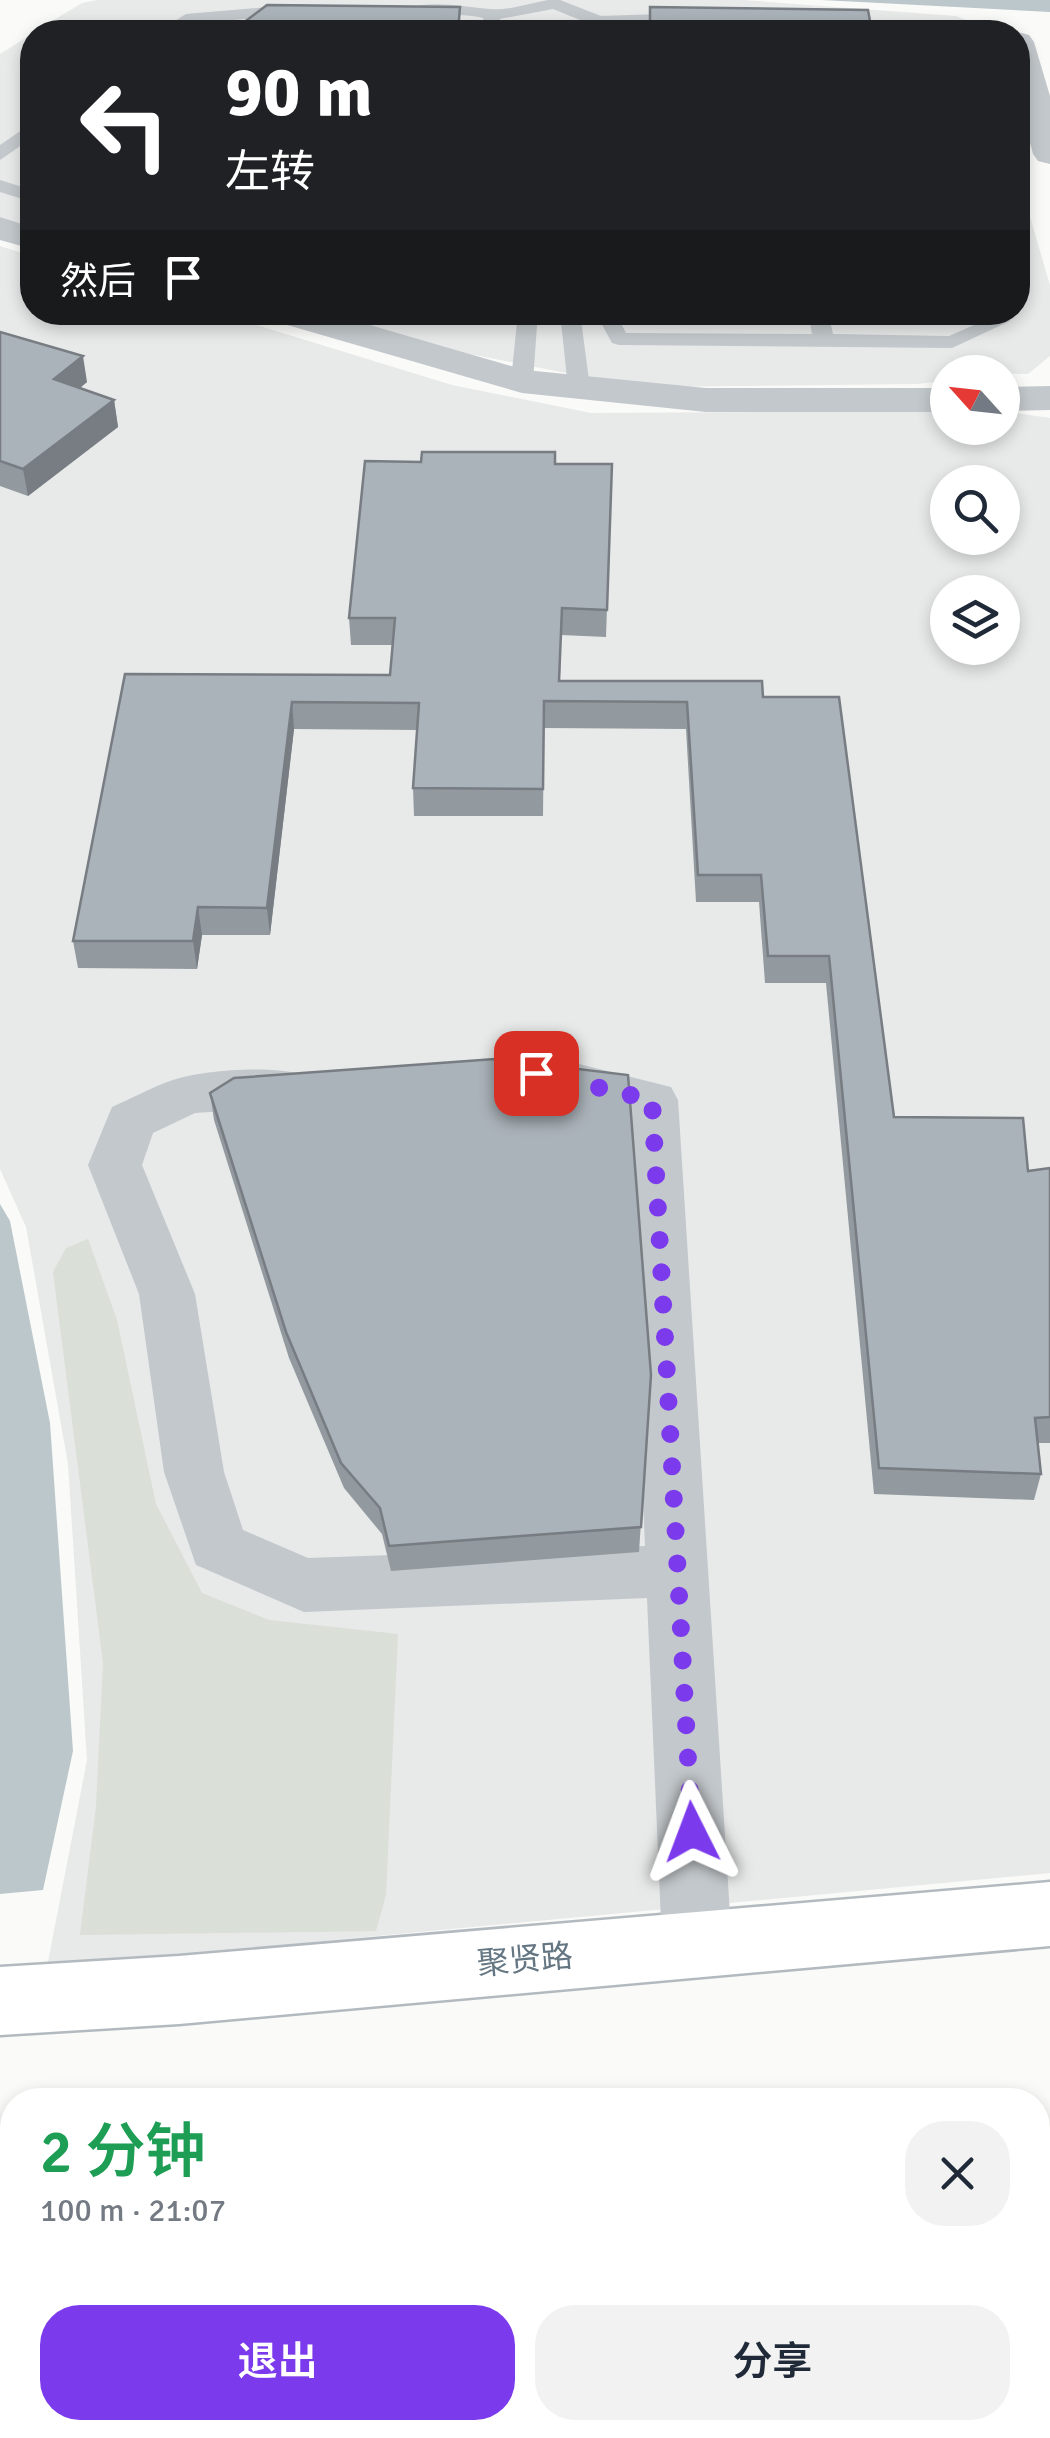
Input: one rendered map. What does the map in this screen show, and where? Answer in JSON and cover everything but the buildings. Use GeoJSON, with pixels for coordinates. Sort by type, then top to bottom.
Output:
{"type":"FeatureCollection","features":[{"type":"Feature","properties":{"kind":"main road","name":"聚贤路"},"geometry":{"type":"LineString","coordinates":[[0,2001],[179,1990],[1050,1914]]}},
{"type":"Feature","properties":{"kind":"street"},"geometry":{"type":"LineString","coordinates":[[1030,84],[1050,154]]}},
{"type":"Feature","properties":{"kind":"street"},"geometry":{"type":"LineString","coordinates":[[328,325],[522,381],[578,388],[706,400],[930,400]]}},
{"type":"Feature","properties":{"kind":"street"},"geometry":{"type":"LineString","coordinates":[[1020,398],[1050,398]]}},
{"type":"Feature","properties":{"kind":"street"},"geometry":{"type":"LineString","coordinates":[[499,1075],[536,1073],[652,1100],[697,1945]]}},
{"type":"Feature","properties":{"kind":"street"},"geometry":{"type":"LineString","coordinates":[[334,1085],[187,1095],[131,1121],[115,1165],[166,1294],[194,1472],[218,1547],[304,1585],[678,1570]]}},
{"type":"Feature","properties":{"kind":"lane"},"geometry":{"type":"LineString","coordinates":[[505,20],[554,4],[585,20]]}},
{"type":"Feature","properties":{"kind":"lane"},"geometry":{"type":"LineString","coordinates":[[392,8],[464,7],[486,20]]}},
{"type":"Feature","properties":{"kind":"lane"},"geometry":{"type":"LineString","coordinates":[[184,20],[304,10]]}},
{"type":"Feature","properties":{"kind":"lane"},"geometry":{"type":"LineString","coordinates":[[677,20],[710,17]]}},
{"type":"Feature","properties":{"kind":"lane"},"geometry":{"type":"LineString","coordinates":[[0,154],[20,138]]}},
{"type":"Feature","properties":{"kind":"lane"},"geometry":{"type":"LineString","coordinates":[[522,381],[527,325]]}},
{"type":"Feature","properties":{"kind":"lane"},"geometry":{"type":"LineString","coordinates":[[571,325],[578,388]]}},
{"type":"Feature","properties":{"kind":"lane"},"geometry":{"type":"LineString","coordinates":[[612,325],[619,339],[952,342],[989,325]]}},
{"type":"Feature","properties":{"kind":"lane"},"geometry":{"type":"LineString","coordinates":[[821,325],[824,340]]}},
{"type":"Feature","properties":{"kind":"shaded area"},"geometry":{"type":"Polygon","coordinates":[[[743,0],[956,16],[967,20],[54,20],[82,3],[743,0]]]}},
{"type":"Feature","properties":{"kind":"shaded area"},"geometry":{"type":"Polygon","coordinates":[[[822,0],[1050,0],[1050,12],[822,0]]]}},
{"type":"Feature","properties":{"kind":"shaded area"},"geometry":{"type":"Polygon","coordinates":[[[20,42],[20,223],[0,217],[0,54],[20,42]]]}},
{"type":"Feature","properties":{"kind":"shaded area"},"geometry":{"type":"Polygon","coordinates":[[[1030,217],[1050,285],[1050,356],[1028,374],[1020,374],[1020,355],[930,355],[930,383],[637,387],[424,345],[356,325],[1030,325],[1030,217]]]}},
{"type":"Feature","properties":{"kind":"shaded area"},"geometry":{"type":"Polygon","coordinates":[[[0,246],[20,252],[20,325],[256,325],[452,385],[591,413],[930,411],[930,445],[1020,445],[1020,414],[1050,418],[1050,1873],[47,1967],[87,1760],[68,1464],[26,1227],[0,1169],[0,246]]]}},
{"type":"Feature","properties":{"kind":"shaded area"},"geometry":{"type":"Polygon","coordinates":[[[0,1204],[10,1221],[50,1423],[73,1751],[43,1890],[0,1894],[0,1204]]]}},
{"type":"Feature","properties":{"kind":"shaded area"},"geometry":{"type":"Polygon","coordinates":[[[88,1239],[117,1320],[156,1504],[202,1593],[269,1620],[398,1634],[386,1895],[376,1931],[80,1935],[96,1807],[103,1663],[53,1272],[66,1248],[88,1239]]]}},
{"type":"Feature","properties":{"kind":"route"},"geometry":{"type":"LineString","coordinates":[[536,1073],[652,1100],[692,1832]]}}]}
